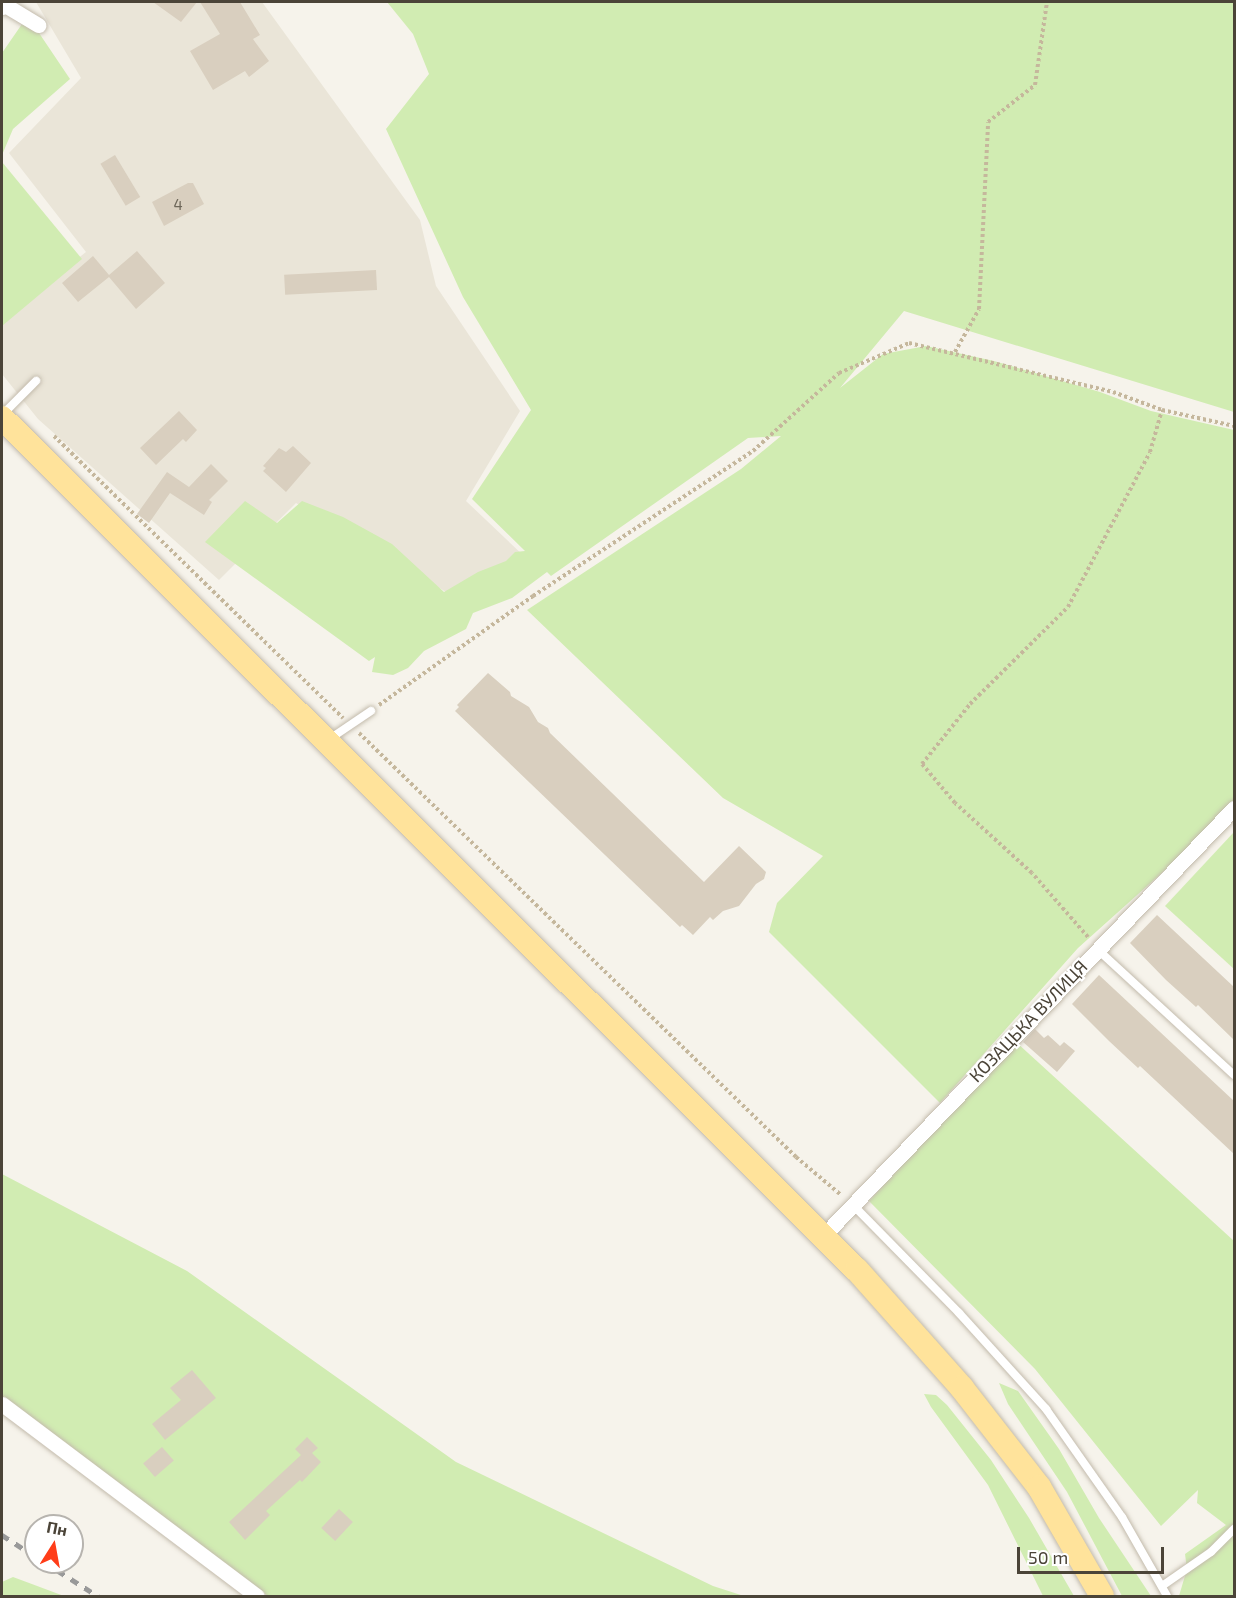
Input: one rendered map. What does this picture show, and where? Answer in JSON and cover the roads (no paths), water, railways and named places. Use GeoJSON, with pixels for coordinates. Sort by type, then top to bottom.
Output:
{"type":"FeatureCollection","features":[{"type":"Feature","properties":{"kind":"main road"},"geometry":{"type":"LineString","coordinates":[[2,417],[824,1235],[962,1388],[1039,1487],[1102,1596]]}},
{"type":"Feature","properties":{"kind":"street"},"geometry":{"type":"LineString","coordinates":[[2,7],[5,5],[38,25]]}},
{"type":"Feature","properties":{"kind":"street","name":"КОЗАЦЬКА ВУЛИЦЯ"},"geometry":{"type":"LineString","coordinates":[[824,1235],[1234,808]]}},
{"type":"Feature","properties":{"kind":"street"},"geometry":{"type":"LineString","coordinates":[[2,1404],[257,1596]]}},
{"type":"Feature","properties":{"kind":"lane"},"geometry":{"type":"LineString","coordinates":[[2,417],[36,381]]}},
{"type":"Feature","properties":{"kind":"lane"},"geometry":{"type":"LineString","coordinates":[[327,741],[371,711]]}},
{"type":"Feature","properties":{"kind":"lane"},"geometry":{"type":"LineString","coordinates":[[1098,949],[1234,1075]]}},
{"type":"Feature","properties":{"kind":"lane"},"geometry":{"type":"LineString","coordinates":[[852,1204],[958,1312],[1046,1409],[1122,1517],[1167,1596]]}},
{"type":"Feature","properties":{"kind":"lane"},"geometry":{"type":"LineString","coordinates":[[1162,1586],[1211,1552],[1234,1529]]}},
{"type":"Feature","properties":{"kind":"railway"},"geometry":{"type":"LineString","coordinates":[[2,1535],[24,1549]]}},
{"type":"Feature","properties":{"kind":"railway"},"geometry":{"type":"LineString","coordinates":[[63,1574],[98,1596]]}}]}
